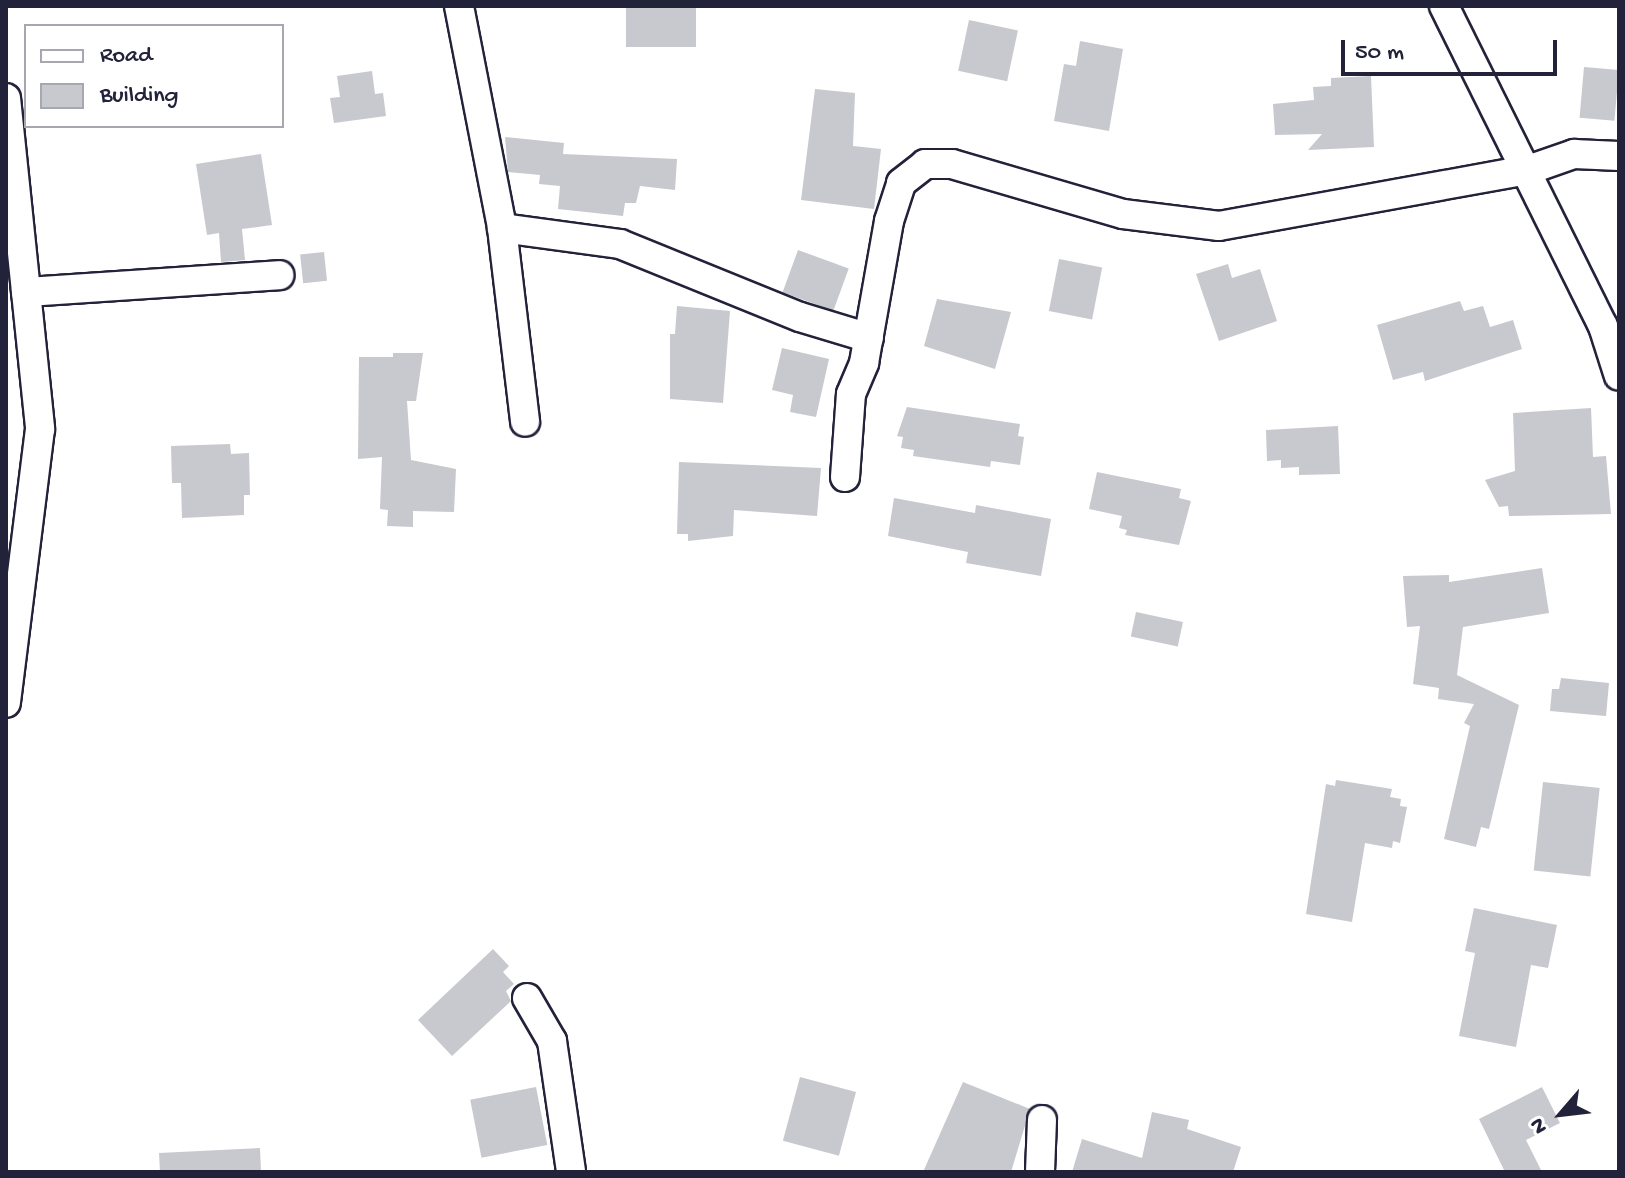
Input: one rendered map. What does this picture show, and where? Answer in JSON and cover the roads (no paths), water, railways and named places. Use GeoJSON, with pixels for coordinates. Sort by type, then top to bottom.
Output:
{"type":"FeatureCollection","features":[{"type":"Feature","properties":{"kind":"street"},"geometry":{"type":"LineString","coordinates":[[459,6],[502,228],[525,422]]}},
{"type":"Feature","properties":{"kind":"street"},"geometry":{"type":"LineString","coordinates":[[1444,6],[1603,326],[1619,376]]}},
{"type":"Feature","properties":{"kind":"street"},"geometry":{"type":"LineString","coordinates":[[6,98],[40,429],[6,703]]}},
{"type":"Feature","properties":{"kind":"street"},"geometry":{"type":"LineString","coordinates":[[845,477],[851,394],[869,338],[893,209],[901,183],[925,164],[952,164],[1123,214],[1219,226],[1528,170],[1574,154],[1619,156]]}},
{"type":"Feature","properties":{"kind":"street"},"geometry":{"type":"LineString","coordinates":[[502,228],[620,244],[800,317],[869,338]]}},
{"type":"Feature","properties":{"kind":"street"},"geometry":{"type":"LineString","coordinates":[[26,292],[279,275]]}},
{"type":"Feature","properties":{"kind":"street"},"geometry":{"type":"LineString","coordinates":[[527,998],[552,1041],[571,1172]]}},
{"type":"Feature","properties":{"kind":"street"},"geometry":{"type":"LineString","coordinates":[[1040,1172],[1042,1120]]}}]}
